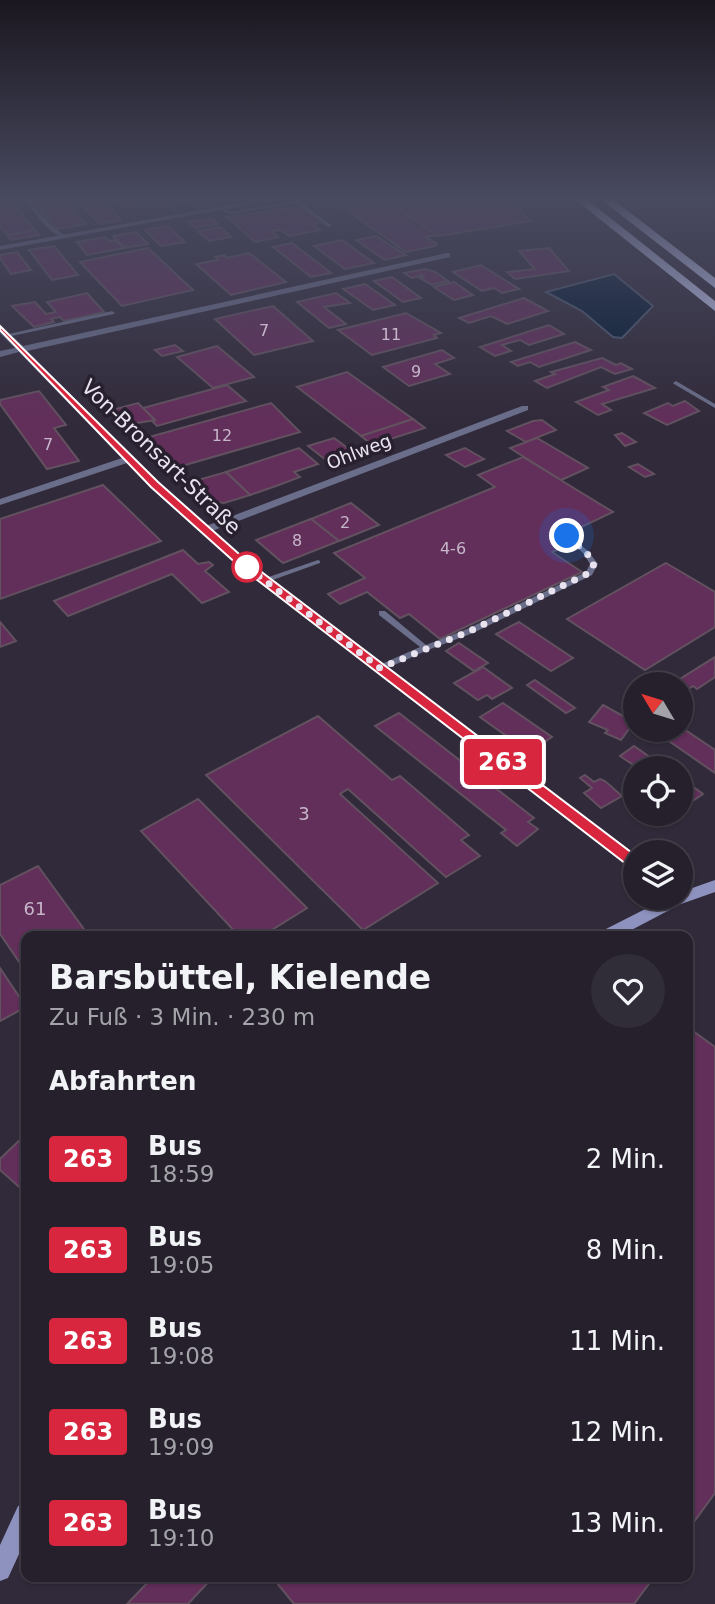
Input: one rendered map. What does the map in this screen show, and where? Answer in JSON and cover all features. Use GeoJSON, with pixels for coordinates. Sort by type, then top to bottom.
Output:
{"type":"FeatureCollection","features":[{"type":"Feature","properties":{"kind":"highway"},"geometry":{"type":"LineString","coordinates":[[671,272],[715,307]]}},
{"type":"Feature","properties":{"kind":"highway"},"geometry":{"type":"LineString","coordinates":[[699,272],[715,284]]}},
{"type":"Feature","properties":{"kind":"main road"},"geometry":{"type":"LineString","coordinates":[[693,893],[715,886]]}},
{"type":"Feature","properties":{"kind":"main road"},"geometry":{"type":"LineString","coordinates":[[615,931],[654,910]]}},
{"type":"Feature","properties":{"kind":"main road"},"geometry":{"type":"LineString","coordinates":[[0,1570],[21,1525]]}},
{"type":"Feature","properties":{"kind":"street"},"geometry":{"type":"LineString","coordinates":[[0,354],[371,272]]}},
{"type":"Feature","properties":{"kind":"street","name":"Von-Bronsart-Straße"},"geometry":{"type":"LineString","coordinates":[[3,332],[128,459],[264,580],[623,854]]}},
{"type":"Feature","properties":{"kind":"street","name":"Ohlweg"},"geometry":{"type":"LineString","coordinates":[[205,530],[525,408]]}},
{"type":"Feature","properties":{"kind":"street"},"geometry":{"type":"LineString","coordinates":[[0,502],[128,459]]}},
{"type":"Feature","properties":{"kind":"lane"},"geometry":{"type":"LineString","coordinates":[[3,332],[112,313]]}},
{"type":"Feature","properties":{"kind":"lane"},"geometry":{"type":"LineString","coordinates":[[75,321],[89,334]]}},
{"type":"Feature","properties":{"kind":"lane"},"geometry":{"type":"LineString","coordinates":[[676,383],[715,407]]}},
{"type":"Feature","properties":{"kind":"lane"},"geometry":{"type":"LineString","coordinates":[[380,668],[470,631],[589,573],[594,564],[586,552],[567,536]]}},
{"type":"Feature","properties":{"kind":"lane"},"geometry":{"type":"LineString","coordinates":[[264,580],[318,562]]}},
{"type":"Feature","properties":{"kind":"lane"},"geometry":{"type":"LineString","coordinates":[[382,613],[425,648]]}},
{"type":"Feature","properties":{"kind":"water"},"geometry":{"type":"Polygon","coordinates":[[[614,274],[653,306],[622,338],[613,337],[582,311],[546,292],[614,274]]]}},
{"type":"Feature","properties":{"kind":"building"},"geometry":{"type":"Polygon","coordinates":[[[46,272],[75,272],[78,275],[52,280],[46,272]]]}},
{"type":"Feature","properties":{"kind":"building"},"geometry":{"type":"Polygon","coordinates":[[[89,272],[174,272],[193,290],[122,306],[89,272]]]}},
{"type":"Feature","properties":{"kind":"building"},"geometry":{"type":"Polygon","coordinates":[[[205,272],[273,272],[286,282],[231,295],[205,272]]]}},
{"type":"Feature","properties":{"kind":"building"},"geometry":{"type":"Polygon","coordinates":[[[304,272],[331,273],[311,277],[304,272]]]}},
{"type":"Feature","properties":{"kind":"building"},"geometry":{"type":"Polygon","coordinates":[[[435,272],[448,281],[432,285],[420,278],[424,277],[422,275],[412,278],[404,273],[435,272]]]}},
{"type":"Feature","properties":{"kind":"building"},"geometry":{"type":"Polygon","coordinates":[[[453,272],[492,272],[519,289],[502,293],[494,288],[482,291],[453,272]]]}},
{"type":"Feature","properties":{"kind":"building"},"geometry":{"type":"Polygon","coordinates":[[[508,272],[563,272],[515,279],[508,272]]]}},
{"type":"Feature","properties":{"kind":"building"},"geometry":{"type":"Polygon","coordinates":[[[392,277],[421,298],[403,302],[374,281],[392,277]]]}},
{"type":"Feature","properties":{"kind":"building"},"geometry":{"type":"Polygon","coordinates":[[[454,282],[473,295],[454,300],[434,287],[454,282]]]}},
{"type":"Feature","properties":{"kind":"building"},"geometry":{"type":"Polygon","coordinates":[[[365,284],[395,305],[373,310],[343,289],[365,284]]]}},
{"type":"Feature","properties":{"kind":"building"},"geometry":{"type":"Polygon","coordinates":[[[87,293],[104,312],[64,321],[60,317],[51,319],[54,322],[34,327],[12,306],[35,302],[46,314],[56,312],[47,302],[87,293]]]}},
{"type":"Feature","properties":{"kind":"building"},"geometry":{"type":"Polygon","coordinates":[[[336,293],[350,303],[324,307],[346,324],[329,328],[297,302],[336,293]]]}},
{"type":"Feature","properties":{"kind":"building"},"geometry":{"type":"Polygon","coordinates":[[[524,298],[548,311],[507,324],[491,316],[469,323],[459,318],[524,298]]]}},
{"type":"Feature","properties":{"kind":"building"},"geometry":{"type":"Polygon","coordinates":[[[273,306],[313,341],[254,355],[215,319],[273,306]]]}},
{"type":"Feature","properties":{"kind":"building"},"geometry":{"type":"Polygon","coordinates":[[[406,313],[441,333],[434,335],[437,338],[372,355],[338,330],[406,313]]]}},
{"type":"Feature","properties":{"kind":"building"},"geometry":{"type":"Polygon","coordinates":[[[549,325],[564,334],[529,345],[520,340],[502,345],[511,351],[495,356],[480,347],[549,325]]]}},
{"type":"Feature","properties":{"kind":"building"},"geometry":{"type":"Polygon","coordinates":[[[575,342],[591,350],[539,367],[530,362],[518,366],[511,362],[575,342]]]}},
{"type":"Feature","properties":{"kind":"building"},"geometry":{"type":"Polygon","coordinates":[[[175,345],[183,351],[162,356],[155,350],[175,345]]]}},
{"type":"Feature","properties":{"kind":"building"},"geometry":{"type":"Polygon","coordinates":[[[217,346],[254,377],[213,388],[177,357],[217,346]]]}},
{"type":"Feature","properties":{"kind":"building"},"geometry":{"type":"Polygon","coordinates":[[[442,350],[454,358],[435,364],[450,374],[409,386],[383,367],[442,350]]]}},
{"type":"Feature","properties":{"kind":"building"},"geometry":{"type":"Polygon","coordinates":[[[602,358],[632,369],[615,374],[601,367],[547,388],[535,381],[555,374],[551,372],[602,358]]]}},
{"type":"Feature","properties":{"kind":"building"},"geometry":{"type":"Polygon","coordinates":[[[347,372],[413,419],[361,436],[297,387],[347,372]]]}},
{"type":"Feature","properties":{"kind":"building"},"geometry":{"type":"Polygon","coordinates":[[[633,376],[655,388],[602,404],[611,410],[598,415],[576,402],[609,390],[603,387],[633,376]]]}},
{"type":"Feature","properties":{"kind":"building"},"geometry":{"type":"Polygon","coordinates":[[[227,385],[246,401],[157,426],[152,421],[155,420],[143,408],[227,385]]]}},
{"type":"Feature","properties":{"kind":"building"},"geometry":{"type":"Polygon","coordinates":[[[39,391],[66,425],[54,428],[79,461],[47,469],[0,404],[0,400],[39,391]]]}},
{"type":"Feature","properties":{"kind":"building"},"geometry":{"type":"Polygon","coordinates":[[[685,401],[699,411],[667,425],[644,413],[668,403],[673,406],[685,401]]]}},
{"type":"Feature","properties":{"kind":"building"},"geometry":{"type":"Polygon","coordinates":[[[138,403],[155,420],[126,425],[112,410],[138,403]]]}},
{"type":"Feature","properties":{"kind":"building"},"geometry":{"type":"Polygon","coordinates":[[[271,403],[300,432],[171,469],[142,439],[271,403]]]}},
{"type":"Feature","properties":{"kind":"building"},"geometry":{"type":"Polygon","coordinates":[[[413,419],[425,428],[372,445],[361,436],[413,419]]]}},
{"type":"Feature","properties":{"kind":"building"},"geometry":{"type":"Polygon","coordinates":[[[542,420],[556,430],[526,442],[507,431],[533,421],[542,420]]]}},
{"type":"Feature","properties":{"kind":"building"},"geometry":{"type":"Polygon","coordinates":[[[622,433],[636,442],[625,446],[615,435],[622,433]]]}},
{"type":"Feature","properties":{"kind":"building"},"geometry":{"type":"Polygon","coordinates":[[[334,438],[357,455],[331,464],[308,446],[334,438]]]}},
{"type":"Feature","properties":{"kind":"building"},"geometry":{"type":"Polygon","coordinates":[[[537,438],[588,468],[561,480],[510,448],[537,438]]]}},
{"type":"Feature","properties":{"kind":"building"},"geometry":{"type":"Polygon","coordinates":[[[299,448],[318,464],[294,472],[300,477],[250,495],[226,472],[299,448]]]}},
{"type":"Feature","properties":{"kind":"building"},"geometry":{"type":"Polygon","coordinates":[[[465,448],[484,459],[465,467],[446,455],[465,448]]]}},
{"type":"Feature","properties":{"kind":"building"},"geometry":{"type":"Polygon","coordinates":[[[523,457],[613,512],[575,530],[567,525],[550,533],[568,545],[552,552],[582,572],[440,639],[409,614],[400,618],[367,592],[340,604],[328,594],[365,578],[334,553],[495,487],[478,475],[523,457]]]}},
{"type":"Feature","properties":{"kind":"building"},"geometry":{"type":"Polygon","coordinates":[[[638,464],[654,474],[645,477],[629,467],[638,464]]]}},
{"type":"Feature","properties":{"kind":"building"},"geometry":{"type":"Polygon","coordinates":[[[226,472],[250,495],[224,503],[209,501],[191,482],[226,472]]]}},
{"type":"Feature","properties":{"kind":"building"},"geometry":{"type":"Polygon","coordinates":[[[103,485],[161,541],[0,599],[0,519],[103,485]]]}},
{"type":"Feature","properties":{"kind":"building"},"geometry":{"type":"Polygon","coordinates":[[[351,503],[379,525],[339,541],[311,519],[351,503]]]}},
{"type":"Feature","properties":{"kind":"building"},"geometry":{"type":"Polygon","coordinates":[[[311,519],[339,541],[283,563],[256,540],[311,519]]]}},
{"type":"Feature","properties":{"kind":"building"},"geometry":{"type":"Polygon","coordinates":[[[183,550],[198,564],[209,562],[213,565],[205,571],[229,592],[202,603],[172,574],[68,616],[54,601],[183,550]]]}},
{"type":"Feature","properties":{"kind":"building"},"geometry":{"type":"Polygon","coordinates":[[[666,563],[715,592],[715,627],[645,670],[567,619],[666,563]]]}},
{"type":"Feature","properties":{"kind":"building"},"geometry":{"type":"Polygon","coordinates":[[[0,622],[16,641],[0,647],[0,622]]]}},
{"type":"Feature","properties":{"kind":"building"},"geometry":{"type":"Polygon","coordinates":[[[519,622],[573,658],[551,671],[496,634],[519,622]]]}},
{"type":"Feature","properties":{"kind":"building"},"geometry":{"type":"Polygon","coordinates":[[[459,643],[488,663],[474,671],[446,651],[459,643]]]}},
{"type":"Feature","properties":{"kind":"building"},"geometry":{"type":"Polygon","coordinates":[[[715,657],[715,677],[697,689],[693,686],[691,672],[715,657]]]}},
{"type":"Feature","properties":{"kind":"building"},"geometry":{"type":"Polygon","coordinates":[[[483,667],[512,688],[492,699],[487,695],[478,700],[454,683],[483,667]]]}},
{"type":"Feature","properties":{"kind":"building"},"geometry":{"type":"Polygon","coordinates":[[[535,680],[575,708],[566,713],[527,685],[535,680]]]}},
{"type":"Feature","properties":{"kind":"building"},"geometry":{"type":"Polygon","coordinates":[[[503,703],[552,737],[529,752],[480,717],[503,703]]]}},
{"type":"Feature","properties":{"kind":"building"},"geometry":{"type":"Polygon","coordinates":[[[603,705],[623,716],[623,737],[621,740],[605,733],[608,730],[589,722],[603,705]]]}},
{"type":"Feature","properties":{"kind":"building"},"geometry":{"type":"Polygon","coordinates":[[[399,713],[534,818],[528,822],[538,829],[517,846],[501,833],[506,830],[375,726],[399,713]]]}},
{"type":"Feature","properties":{"kind":"building"},"geometry":{"type":"Polygon","coordinates":[[[318,716],[392,780],[400,776],[469,835],[461,840],[480,856],[446,877],[348,789],[340,794],[438,883],[363,930],[206,775],[318,716]]]}},
{"type":"Feature","properties":{"kind":"building"},"geometry":{"type":"Polygon","coordinates":[[[693,735],[715,750],[715,773],[693,756],[670,742],[693,742],[693,735]]]}},
{"type":"Feature","properties":{"kind":"building"},"geometry":{"type":"Polygon","coordinates":[[[634,746],[649,756],[623,758],[620,756],[634,746]]]}},
{"type":"Feature","properties":{"kind":"building"},"geometry":{"type":"Polygon","coordinates":[[[585,775],[594,782],[600,779],[605,781],[622,796],[601,808],[584,793],[592,788],[580,778],[585,775]]]}},
{"type":"Feature","properties":{"kind":"building"},"geometry":{"type":"Polygon","coordinates":[[[693,787],[703,794],[693,801],[693,787]]]}},
{"type":"Feature","properties":{"kind":"building"},"geometry":{"type":"Polygon","coordinates":[[[198,799],[307,908],[270,931],[234,931],[141,831],[198,799]]]}},
{"type":"Feature","properties":{"kind":"building"},"geometry":{"type":"Polygon","coordinates":[[[38,866],[85,931],[21,931],[21,965],[0,934],[0,885],[38,866]]]}},
{"type":"Feature","properties":{"kind":"building"},"geometry":{"type":"Polygon","coordinates":[[[0,968],[21,1000],[21,1010],[0,1021],[0,968]]]}},
{"type":"Feature","properties":{"kind":"building"},"geometry":{"type":"Polygon","coordinates":[[[693,1031],[715,1047],[715,1493],[693,1523],[693,1031]]]}},
{"type":"Feature","properties":{"kind":"building"},"geometry":{"type":"Polygon","coordinates":[[[21,1139],[21,1189],[0,1170],[0,1159],[21,1139]]]}},
{"type":"Feature","properties":{"kind":"building"},"geometry":{"type":"Polygon","coordinates":[[[148,1582],[208,1582],[188,1604],[127,1604],[148,1582]]]}},
{"type":"Feature","properties":{"kind":"building"},"geometry":{"type":"Polygon","coordinates":[[[276,1582],[650,1582],[634,1604],[294,1604],[276,1582]]]}},
{"type":"Feature","properties":{"kind":"bus line","name":"263"},"geometry":{"type":"LineString","coordinates":[[0,328],[128,459],[243,564],[623,854]]}},
{"type":"Feature","properties":{"kind":"route"},"geometry":{"type":"LineString","coordinates":[[247,567],[243,564],[380,668],[470,631],[589,573],[594,564],[586,552],[567,536]]}}]}
